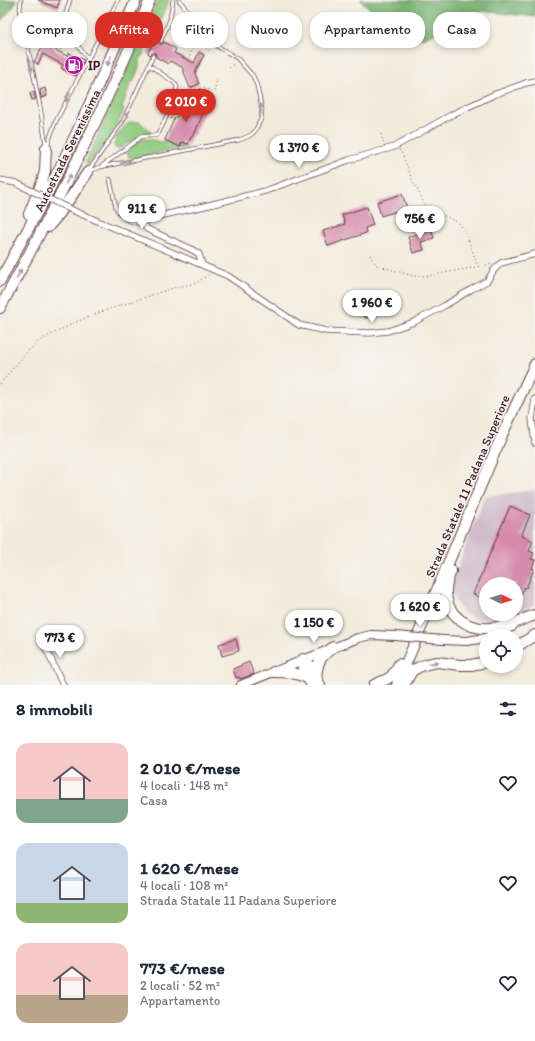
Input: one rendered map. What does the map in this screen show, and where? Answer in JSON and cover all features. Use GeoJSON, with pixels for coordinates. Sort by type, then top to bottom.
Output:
{"type":"FeatureCollection","features":[{"type":"Feature","properties":{"kind":"highway","name":"Autostrada Serenissima"},"geometry":{"type":"LineString","coordinates":[[0,281],[49,190],[77,132],[136,0]]}},
{"type":"Feature","properties":{"kind":"highway","name":"Autostrada Serenissima"},"geometry":{"type":"LineString","coordinates":[[0,308],[38,239],[109,96],[150,0]]}},
{"type":"Feature","properties":{"kind":"highway"},"geometry":{"type":"LineString","coordinates":[[15,254],[27,218],[42,182],[45,171],[46,148]]}},
{"type":"Feature","properties":{"kind":"highway"},"geometry":{"type":"LineString","coordinates":[[38,239],[60,213],[88,172]]}},
{"type":"Feature","properties":{"kind":"highway","name":"Strada Statale 11 Padana Superiore"},"geometry":{"type":"LineString","coordinates":[[397,685],[502,435],[535,364]]}},
{"type":"Feature","properties":{"kind":"highway"},"geometry":{"type":"LineString","coordinates":[[479,490],[464,540],[447,582],[446,598],[448,606],[458,619],[478,628],[504,626],[535,616]]}},
{"type":"Feature","properties":{"kind":"highway"},"geometry":{"type":"LineString","coordinates":[[374,685],[391,678],[394,675],[436,577],[447,566]]}},
{"type":"Feature","properties":{"kind":"highway"},"geometry":{"type":"LineString","coordinates":[[523,643],[535,635]]}},
{"type":"Feature","properties":{"kind":"highway"},"geometry":{"type":"LineString","coordinates":[[314,681],[318,665],[322,657],[333,647]]}},
{"type":"Feature","properties":{"kind":"highway"},"geometry":{"type":"LineString","coordinates":[[303,659],[304,670],[314,681]]}},
{"type":"Feature","properties":{"kind":"highway"},"geometry":{"type":"LineString","coordinates":[[404,685],[412,671],[427,664],[437,662],[465,665],[479,663]]}},
{"type":"Feature","properties":{"kind":"highway"},"geometry":{"type":"LineString","coordinates":[[273,672],[296,673],[314,681]]}},
{"type":"Feature","properties":{"kind":"street"},"geometry":{"type":"LineString","coordinates":[[202,265],[200,254],[147,229],[144,225],[146,220],[265,190],[349,160],[394,147],[453,114],[493,95],[535,80]]}},
{"type":"Feature","properties":{"kind":"street"},"geometry":{"type":"LineString","coordinates":[[0,180],[16,183],[28,188],[74,212],[228,276],[299,325],[326,331],[369,333],[388,331],[414,322],[486,281],[501,263],[535,254]]}},
{"type":"Feature","properties":{"kind":"street"},"geometry":{"type":"LineString","coordinates":[[535,399],[532,419],[535,443]]}},
{"type":"Feature","properties":{"kind":"street"},"geometry":{"type":"LineString","coordinates":[[508,629],[535,616]]}},
{"type":"Feature","properties":{"kind":"street"},"geometry":{"type":"LineString","coordinates":[[241,685],[333,647],[371,635],[468,641],[479,639]]}},
{"type":"Feature","properties":{"kind":"street"},"geometry":{"type":"LineString","coordinates":[[42,640],[63,685]]}},
{"type":"Feature","properties":{"kind":"lane"},"geometry":{"type":"LineString","coordinates":[[21,0],[20,10],[40,106],[46,148]]}},
{"type":"Feature","properties":{"kind":"lane"},"geometry":{"type":"LineString","coordinates":[[70,0],[65,16],[65,22],[75,42],[88,59]]}},
{"type":"Feature","properties":{"kind":"lane"},"geometry":{"type":"LineString","coordinates":[[46,148],[55,123],[118,0]]}},
{"type":"Feature","properties":{"kind":"lane"},"geometry":{"type":"LineString","coordinates":[[163,36],[170,19],[173,0]]}},
{"type":"Feature","properties":{"kind":"lane"},"geometry":{"type":"LineString","coordinates":[[179,0],[188,12]]}},
{"type":"Feature","properties":{"kind":"lane"},"geometry":{"type":"LineString","coordinates":[[88,172],[100,167],[239,140],[249,136],[255,131],[261,119],[262,109],[257,86],[254,79],[237,58],[220,48]]}},
{"type":"Feature","properties":{"kind":"lane"},"geometry":{"type":"LineString","coordinates":[[88,172],[123,122],[153,56]]}},
{"type":"Feature","properties":{"kind":"lane"},"geometry":{"type":"LineString","coordinates":[[100,167],[141,137],[147,135],[153,136],[157,134],[161,128],[177,87],[174,83],[149,65]]}},
{"type":"Feature","properties":{"kind":"lane"},"geometry":{"type":"LineString","coordinates":[[110,178],[116,208],[119,213],[135,223],[145,224]]}},
{"type":"Feature","properties":{"kind":"path"},"geometry":{"type":"LineString","coordinates":[[61,0],[57,11],[53,12],[49,22],[62,53]]}},
{"type":"Feature","properties":{"kind":"path"},"geometry":{"type":"LineString","coordinates":[[188,60],[193,48]]}},
{"type":"Feature","properties":{"kind":"path"},"geometry":{"type":"LineString","coordinates":[[230,68],[237,61]]}},
{"type":"Feature","properties":{"kind":"path"},"geometry":{"type":"LineString","coordinates":[[171,119],[177,106],[179,107],[186,91],[203,88],[214,92],[217,79]]}},
{"type":"Feature","properties":{"kind":"path"},"geometry":{"type":"LineString","coordinates":[[159,105],[163,115]]}},
{"type":"Feature","properties":{"kind":"path"},"geometry":{"type":"LineString","coordinates":[[381,134],[385,149]]}},
{"type":"Feature","properties":{"kind":"path"},"geometry":{"type":"LineString","coordinates":[[394,147],[401,151],[412,179],[426,207],[459,223],[466,231],[478,266]]}},
{"type":"Feature","properties":{"kind":"path"},"geometry":{"type":"LineString","coordinates":[[370,255],[376,265],[413,276],[428,276],[501,263]]}},
{"type":"Feature","properties":{"kind":"path"},"geometry":{"type":"LineString","coordinates":[[0,384],[27,352],[39,341],[76,322],[101,312],[173,288],[196,283],[215,270]]}},
{"type":"Feature","properties":{"kind":"shaded area"},"geometry":{"type":"Polygon","coordinates":[[[535,490],[535,604],[523,610],[523,577],[479,577],[478,620],[464,613],[458,606],[453,595],[452,582],[485,496],[535,490]]]}},
{"type":"Feature","properties":{"kind":"green space"},"geometry":{"type":"Polygon","coordinates":[[[0,0],[17,0],[14,6],[0,22],[0,0]]]}},
{"type":"Feature","properties":{"kind":"green space"},"geometry":{"type":"Polygon","coordinates":[[[158,0],[169,0],[163,15],[163,12],[153,12],[158,0]]]}},
{"type":"Feature","properties":{"kind":"green space"},"geometry":{"type":"Polygon","coordinates":[[[360,0],[535,0],[535,17],[482,11],[433,12],[433,34],[425,37],[425,12],[374,12],[360,0]]]}},
{"type":"Feature","properties":{"kind":"green space"},"geometry":{"type":"Polygon","coordinates":[[[137,48],[146,48],[139,62],[139,67],[133,82],[131,82],[122,107],[124,110],[117,125],[93,158],[86,165],[137,48]]]}},
{"type":"Feature","properties":{"kind":"green space"},"geometry":{"type":"Polygon","coordinates":[[[131,122],[140,122],[152,133],[142,134],[120,148],[115,148],[114,145],[118,135],[123,128],[131,122]]]}},
{"type":"Feature","properties":{"kind":"green space"},"geometry":{"type":"Polygon","coordinates":[[[142,139],[151,139],[162,143],[163,140],[180,148],[181,145],[187,147],[132,158],[129,157],[127,152],[129,149],[142,139]]]}},
{"type":"Feature","properties":{"kind":"building"},"geometry":{"type":"Polygon","coordinates":[[[38,0],[60,0],[57,8],[38,0]]]}},
{"type":"Feature","properties":{"kind":"building"},"geometry":{"type":"Polygon","coordinates":[[[164,42],[171,46],[171,48],[176,49],[174,53],[194,63],[199,52],[204,55],[195,73],[199,84],[190,88],[182,67],[170,61],[168,64],[156,57],[155,53],[150,55],[148,53],[150,48],[163,48],[164,42]]]}},
{"type":"Feature","properties":{"kind":"building"},"geometry":{"type":"Polygon","coordinates":[[[41,48],[54,48],[55,50],[67,56],[69,53],[84,60],[76,76],[61,68],[63,65],[43,54],[38,64],[34,62],[41,48]]]}},
{"type":"Feature","properties":{"kind":"building"},"geometry":{"type":"Polygon","coordinates":[[[45,88],[47,96],[41,98],[40,90],[45,88]]]}},
{"type":"Feature","properties":{"kind":"building"},"geometry":{"type":"Polygon","coordinates":[[[34,92],[36,99],[32,100],[30,93],[34,92]]]}},
{"type":"Feature","properties":{"kind":"building"},"geometry":{"type":"Polygon","coordinates":[[[185,97],[206,106],[194,135],[192,135],[188,144],[182,142],[180,147],[165,140],[185,97]]]}},
{"type":"Feature","properties":{"kind":"building"},"geometry":{"type":"Polygon","coordinates":[[[402,194],[407,208],[381,216],[377,202],[402,194]]]}},
{"type":"Feature","properties":{"kind":"building"},"geometry":{"type":"Polygon","coordinates":[[[367,207],[373,225],[365,228],[366,233],[328,246],[323,231],[345,224],[342,215],[367,207]]]}},
{"type":"Feature","properties":{"kind":"building"},"geometry":{"type":"Polygon","coordinates":[[[431,229],[434,238],[421,242],[424,250],[413,253],[408,237],[431,229]]]}},
{"type":"Feature","properties":{"kind":"building"},"geometry":{"type":"Polygon","coordinates":[[[374,303],[377,316],[365,318],[363,305],[374,303]]]}},
{"type":"Feature","properties":{"kind":"building"},"geometry":{"type":"Polygon","coordinates":[[[510,506],[530,515],[521,536],[533,541],[529,551],[534,553],[531,559],[535,560],[532,568],[534,569],[526,588],[524,587],[523,590],[523,577],[480,577],[510,506]]]}},
{"type":"Feature","properties":{"kind":"building"},"geometry":{"type":"Polygon","coordinates":[[[479,580],[479,597],[473,594],[479,580]]]}},
{"type":"Feature","properties":{"kind":"building"},"geometry":{"type":"Polygon","coordinates":[[[236,639],[239,651],[222,656],[219,644],[236,639]]]}},
{"type":"Feature","properties":{"kind":"building"},"geometry":{"type":"Polygon","coordinates":[[[249,662],[254,674],[240,679],[239,677],[236,678],[233,669],[249,662]]]}},
{"type":"Feature","properties":{"kind":"place","name":"IP"},"geometry":{"type":"Point","coordinates":[74,65]}}]}
